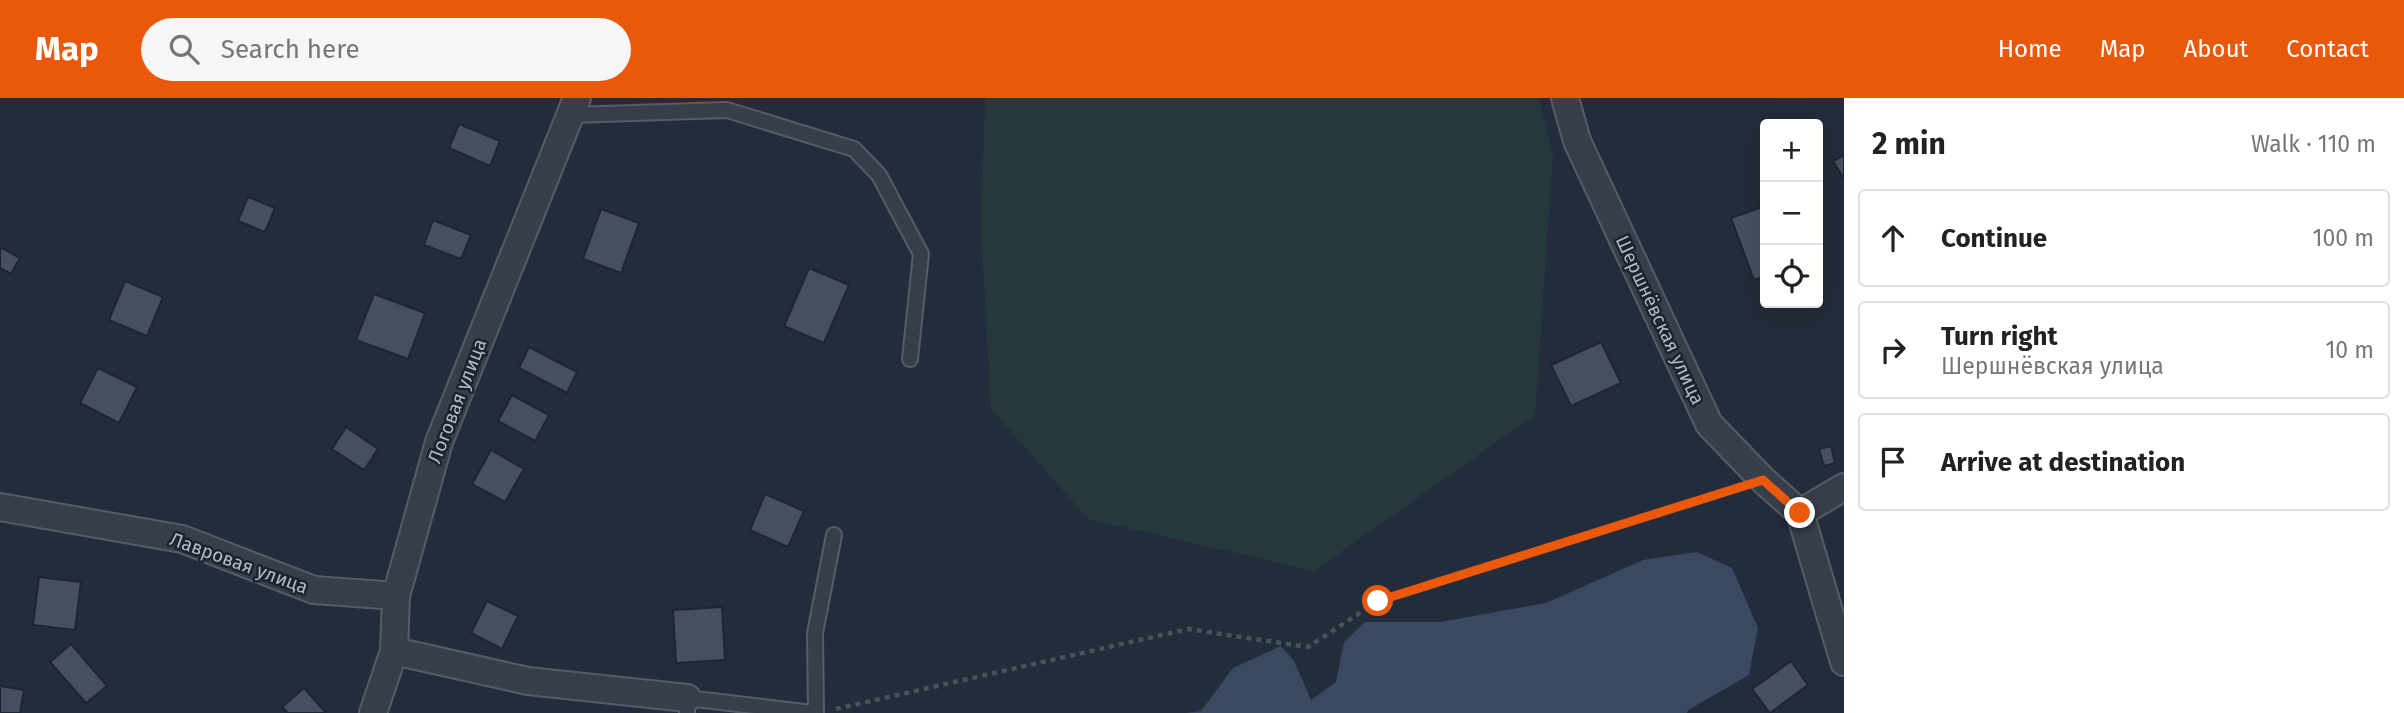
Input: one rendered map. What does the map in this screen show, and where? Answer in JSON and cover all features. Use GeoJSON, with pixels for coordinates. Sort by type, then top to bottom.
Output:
{"type":"FeatureCollection","features":[{"type":"Feature","properties":{"kind":"street","name":"Шершнёвская улица"},"geometry":{"type":"LineString","coordinates":[[1565,98],[1577,141],[1709,424],[1763,480],[1800,513]]}},
{"type":"Feature","properties":{"kind":"street","name":"Логовая улица"},"geometry":{"type":"LineString","coordinates":[[373,713],[394,651],[396,596],[439,442],[574,106]]}},
{"type":"Feature","properties":{"kind":"street"},"geometry":{"type":"LineString","coordinates":[[1844,487],[1800,513],[1844,662]]}},
{"type":"Feature","properties":{"kind":"street","name":"Лавровая улица"},"geometry":{"type":"LineString","coordinates":[[0,507],[182,539],[314,590],[396,596]]}},
{"type":"Feature","properties":{"kind":"street"},"geometry":{"type":"LineString","coordinates":[[394,651],[528,681],[687,705]]}},
{"type":"Feature","properties":{"kind":"lane"},"geometry":{"type":"LineString","coordinates":[[574,106],[727,110],[854,149],[879,175],[921,254],[910,359]]}},
{"type":"Feature","properties":{"kind":"lane"},"geometry":{"type":"LineString","coordinates":[[687,705],[815,713],[815,633],[834,535]]}},
{"type":"Feature","properties":{"kind":"path"},"geometry":{"type":"LineString","coordinates":[[831,710],[1188,629],[1307,647],[1378,601],[1763,480]]}},
{"type":"Feature","properties":{"kind":"shaded area"},"geometry":{"type":"Polygon","coordinates":[[[985,98],[1539,98],[1553,156],[1535,415],[1314,571],[1088,519],[991,409],[981,229],[985,98]]]}},
{"type":"Feature","properties":{"kind":"water"},"geometry":{"type":"Polygon","coordinates":[[[1697,552],[1732,568],[1758,628],[1749,675],[1687,713],[1186,713],[1201,711],[1233,668],[1281,646],[1294,661],[1311,700],[1336,682],[1344,642],[1365,622],[1440,622],[1546,603],[1643,560],[1697,552]]]}},
{"type":"Feature","properties":{"kind":"building"},"geometry":{"type":"Polygon","coordinates":[[[459,124],[500,141],[490,166],[449,148],[459,124]]]}},
{"type":"Feature","properties":{"kind":"building"},"geometry":{"type":"Polygon","coordinates":[[[1844,155],[1844,179],[1833,161],[1844,155]]]}},
{"type":"Feature","properties":{"kind":"building"},"geometry":{"type":"Polygon","coordinates":[[[248,197],[275,208],[265,232],[238,221],[248,197]]]}},
{"type":"Feature","properties":{"kind":"building"},"geometry":{"type":"Polygon","coordinates":[[[1760,208],[1760,278],[1754,280],[1731,218],[1760,208]]]}},
{"type":"Feature","properties":{"kind":"building"},"geometry":{"type":"Polygon","coordinates":[[[601,209],[639,223],[621,273],[583,259],[601,209]]]}},
{"type":"Feature","properties":{"kind":"building"},"geometry":{"type":"Polygon","coordinates":[[[433,220],[471,235],[461,259],[424,245],[433,220]]]}},
{"type":"Feature","properties":{"kind":"building"},"geometry":{"type":"Polygon","coordinates":[[[0,247],[20,258],[11,274],[0,268],[0,247]]]}},
{"type":"Feature","properties":{"kind":"building"},"geometry":{"type":"Polygon","coordinates":[[[809,268],[849,285],[824,343],[784,326],[809,268]]]}},
{"type":"Feature","properties":{"kind":"building"},"geometry":{"type":"Polygon","coordinates":[[[125,281],[163,297],[147,336],[109,320],[125,281]]]}},
{"type":"Feature","properties":{"kind":"building"},"geometry":{"type":"Polygon","coordinates":[[[374,294],[425,313],[408,359],[356,340],[374,294]]]}},
{"type":"Feature","properties":{"kind":"building"},"geometry":{"type":"Polygon","coordinates":[[[1601,342],[1621,383],[1571,406],[1551,365],[1601,342]]]}},
{"type":"Feature","properties":{"kind":"building"},"geometry":{"type":"Polygon","coordinates":[[[529,347],[577,372],[567,393],[519,368],[529,347]]]}},
{"type":"Feature","properties":{"kind":"building"},"geometry":{"type":"Polygon","coordinates":[[[98,368],[137,387],[119,423],[80,403],[98,368]]]}},
{"type":"Feature","properties":{"kind":"building"},"geometry":{"type":"Polygon","coordinates":[[[512,395],[549,415],[535,441],[498,421],[512,395]]]}},
{"type":"Feature","properties":{"kind":"building"},"geometry":{"type":"Polygon","coordinates":[[[346,427],[378,449],[364,470],[332,449],[346,427]]]}},
{"type":"Feature","properties":{"kind":"building"},"geometry":{"type":"Polygon","coordinates":[[[1831,446],[1835,463],[1824,466],[1819,449],[1831,446]]]}},
{"type":"Feature","properties":{"kind":"building"},"geometry":{"type":"Polygon","coordinates":[[[491,450],[524,469],[505,502],[472,484],[491,450]]]}},
{"type":"Feature","properties":{"kind":"building"},"geometry":{"type":"Polygon","coordinates":[[[765,494],[804,511],[788,547],[750,530],[765,494]]]}},
{"type":"Feature","properties":{"kind":"building"},"geometry":{"type":"Polygon","coordinates":[[[39,577],[81,582],[75,630],[33,625],[39,577]]]}},
{"type":"Feature","properties":{"kind":"building"},"geometry":{"type":"Polygon","coordinates":[[[487,601],[518,616],[502,649],[471,633],[487,601]]]}},
{"type":"Feature","properties":{"kind":"building"},"geometry":{"type":"Polygon","coordinates":[[[722,607],[725,660],[676,663],[673,610],[722,607]]]}},
{"type":"Feature","properties":{"kind":"building"},"geometry":{"type":"Polygon","coordinates":[[[71,644],[107,686],[86,703],[50,662],[71,644]]]}},
{"type":"Feature","properties":{"kind":"building"},"geometry":{"type":"Polygon","coordinates":[[[1791,661],[1808,685],[1770,713],[1752,689],[1791,661]]]}},
{"type":"Feature","properties":{"kind":"building"},"geometry":{"type":"Polygon","coordinates":[[[0,686],[24,690],[20,713],[0,713],[0,686]]]}},
{"type":"Feature","properties":{"kind":"building"},"geometry":{"type":"Polygon","coordinates":[[[304,688],[326,713],[288,713],[282,707],[304,688]]]}},
{"type":"Feature","properties":{"kind":"route"},"geometry":{"type":"LineString","coordinates":[[1378,601],[1763,480],[1800,513]]}}]}
